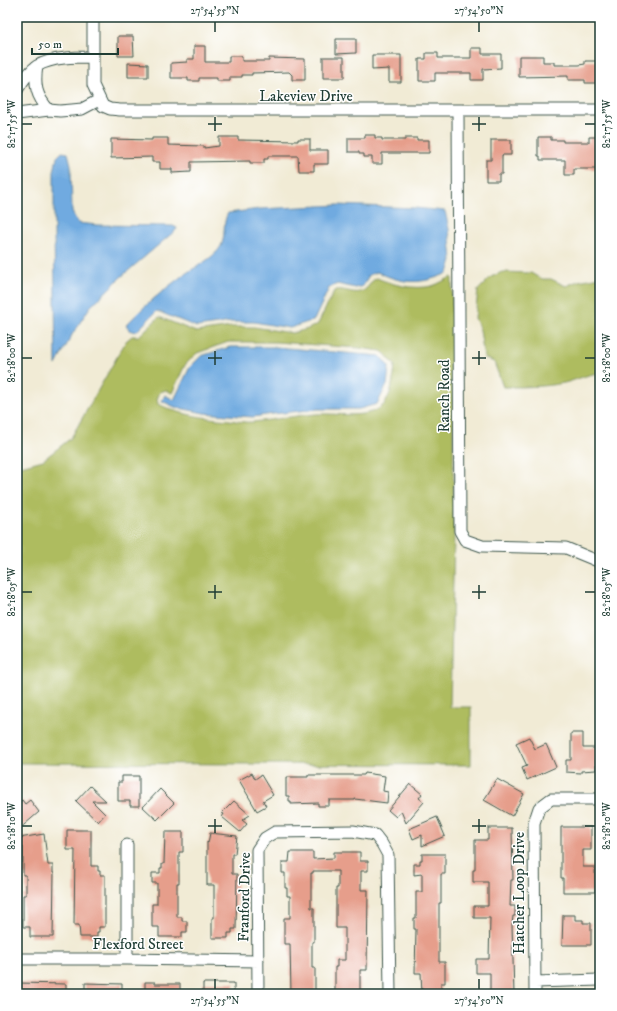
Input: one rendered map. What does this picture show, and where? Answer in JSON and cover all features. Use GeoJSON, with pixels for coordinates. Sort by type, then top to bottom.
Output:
{"type":"FeatureCollection","features":[{"type":"Feature","properties":{"kind":"street"},"geometry":{"type":"LineString","coordinates":[[17,114],[82,108],[99,100],[93,85],[93,17]]}},
{"type":"Feature","properties":{"kind":"street"},"geometry":{"type":"LineString","coordinates":[[17,90],[26,77],[37,66],[60,58],[93,57]]}},
{"type":"Feature","properties":{"kind":"street"},"geometry":{"type":"LineString","coordinates":[[37,66],[35,78],[37,92],[41,101],[49,110]]}},
{"type":"Feature","properties":{"kind":"street","name":"Lakeview Drive"},"geometry":{"type":"LineString","coordinates":[[99,100],[103,106],[120,110],[600,110]]}},
{"type":"Feature","properties":{"kind":"street","name":"Ranch Road"},"geometry":{"type":"LineString","coordinates":[[458,111],[460,531],[466,540],[482,546],[566,548],[600,562]]}},
{"type":"Feature","properties":{"kind":"street","name":"Hatcher Loop Drive"},"geometry":{"type":"LineString","coordinates":[[535,994],[534,823],[539,808],[551,800],[600,799]]}},
{"type":"Feature","properties":{"kind":"street","name":"Franford Drive"},"geometry":{"type":"LineString","coordinates":[[258,994],[257,850],[265,838],[275,832],[353,831],[374,835],[382,844],[388,855],[390,994]]}},
{"type":"Feature","properties":{"kind":"street"},"geometry":{"type":"LineString","coordinates":[[127,845],[127,959]]}},
{"type":"Feature","properties":{"kind":"street","name":"Flexford Street"},"geometry":{"type":"LineString","coordinates":[[17,959],[258,961]]}},
{"type":"Feature","properties":{"kind":"street"},"geometry":{"type":"LineString","coordinates":[[535,982],[600,980]]}},
{"type":"Feature","properties":{"kind":"green space"},"geometry":{"type":"Polygon","coordinates":[[[502,272],[531,273],[541,279],[551,279],[566,286],[578,281],[600,277],[600,373],[569,382],[556,384],[503,387],[494,362],[484,358],[480,330],[475,318],[478,290],[491,277],[502,272]]]}},
{"type":"Feature","properties":{"kind":"green space"},"geometry":{"type":"Polygon","coordinates":[[[452,277],[454,538],[450,707],[471,707],[471,765],[17,763],[17,467],[43,460],[71,438],[126,341],[132,336],[139,336],[159,317],[196,332],[232,327],[254,327],[292,333],[308,329],[318,324],[334,291],[340,290],[360,292],[366,289],[374,279],[377,278],[397,285],[425,287],[432,286],[452,277]],[[228,342],[197,353],[185,365],[172,393],[166,390],[160,392],[157,399],[158,404],[175,411],[192,415],[250,422],[309,415],[350,415],[366,413],[380,408],[387,400],[394,376],[395,365],[381,351],[276,342],[228,342]]]}},
{"type":"Feature","properties":{"kind":"water"},"geometry":{"type":"Polygon","coordinates":[[[62,152],[68,153],[71,165],[72,212],[78,223],[97,225],[173,226],[177,228],[121,277],[90,307],[73,333],[56,365],[54,172],[57,157],[62,152]]]}},
{"type":"Feature","properties":{"kind":"water"},"geometry":{"type":"Polygon","coordinates":[[[338,205],[415,208],[445,211],[449,229],[452,260],[448,273],[429,280],[412,282],[396,279],[377,272],[369,275],[363,286],[356,288],[337,284],[329,288],[314,320],[290,328],[254,322],[231,322],[197,327],[157,311],[136,332],[130,330],[126,325],[167,287],[214,255],[221,246],[225,221],[228,213],[260,209],[338,205]]]}},
{"type":"Feature","properties":{"kind":"water"},"geometry":{"type":"Polygon","coordinates":[[[230,347],[275,347],[380,356],[389,367],[387,385],[377,404],[359,409],[317,409],[253,417],[204,413],[175,407],[162,401],[165,395],[174,400],[190,367],[201,356],[230,347]]]}},
{"type":"Feature","properties":{"kind":"building"},"geometry":{"type":"Polygon","coordinates":[[[118,36],[133,36],[134,56],[118,56],[118,36]]]}},
{"type":"Feature","properties":{"kind":"building"},"geometry":{"type":"Polygon","coordinates":[[[336,39],[356,39],[356,53],[336,54],[336,39]]]}},
{"type":"Feature","properties":{"kind":"building"},"geometry":{"type":"Polygon","coordinates":[[[194,46],[205,46],[205,62],[229,62],[229,56],[242,56],[242,61],[269,61],[269,58],[305,59],[305,80],[292,80],[292,75],[289,72],[252,73],[252,75],[242,75],[242,77],[230,77],[230,81],[217,81],[217,78],[199,78],[199,81],[188,81],[188,78],[171,78],[171,63],[187,62],[187,59],[194,59],[194,46]]]}},
{"type":"Feature","properties":{"kind":"building"},"geometry":{"type":"Polygon","coordinates":[[[471,48],[482,48],[482,54],[501,54],[501,68],[483,69],[483,80],[471,80],[471,73],[435,73],[435,81],[419,81],[419,59],[426,59],[426,53],[438,53],[438,58],[471,58],[471,48]]]}},
{"type":"Feature","properties":{"kind":"building"},"geometry":{"type":"Polygon","coordinates":[[[372,55],[401,55],[401,82],[389,82],[389,69],[372,70],[372,55]]]}},
{"type":"Feature","properties":{"kind":"building"},"geometry":{"type":"Polygon","coordinates":[[[519,56],[543,56],[543,62],[554,62],[554,65],[579,65],[585,64],[585,61],[600,61],[600,80],[596,80],[596,83],[585,83],[585,80],[568,80],[568,76],[519,77],[519,56]]]}},
{"type":"Feature","properties":{"kind":"building"},"geometry":{"type":"Polygon","coordinates":[[[323,57],[344,57],[344,78],[323,78],[323,57]]]}},
{"type":"Feature","properties":{"kind":"building"},"geometry":{"type":"Polygon","coordinates":[[[128,63],[148,64],[148,77],[128,77],[128,63]]]}},
{"type":"Feature","properties":{"kind":"building"},"geometry":{"type":"Polygon","coordinates":[[[365,135],[375,135],[375,138],[382,138],[382,140],[405,140],[405,138],[417,138],[417,140],[429,140],[429,153],[382,153],[382,164],[372,164],[372,157],[364,157],[364,154],[359,154],[359,152],[348,152],[348,138],[365,138],[365,135]]]}},
{"type":"Feature","properties":{"kind":"building"},"geometry":{"type":"Polygon","coordinates":[[[219,137],[238,137],[238,140],[298,141],[298,139],[310,139],[310,150],[328,150],[328,164],[314,164],[314,171],[299,171],[298,156],[268,156],[268,159],[264,159],[264,163],[250,163],[250,161],[191,162],[191,172],[172,173],[172,169],[160,169],[160,162],[152,162],[152,157],[111,158],[111,139],[152,140],[152,138],[168,138],[168,145],[204,146],[204,148],[219,146],[219,137]]]}},
{"type":"Feature","properties":{"kind":"building"},"geometry":{"type":"Polygon","coordinates":[[[538,137],[551,137],[551,140],[563,140],[563,142],[589,142],[589,137],[600,137],[600,169],[574,169],[574,175],[565,175],[565,160],[540,160],[540,156],[538,156],[538,137]]]}},
{"type":"Feature","properties":{"kind":"building"},"geometry":{"type":"Polygon","coordinates":[[[491,140],[511,140],[511,155],[502,155],[502,174],[499,174],[499,181],[486,181],[486,160],[491,160],[491,140]]]}},
{"type":"Feature","properties":{"kind":"building"},"geometry":{"type":"Polygon","coordinates":[[[571,733],[583,733],[583,748],[596,748],[596,770],[581,771],[581,773],[566,772],[566,760],[571,760],[571,733]]]}},
{"type":"Feature","properties":{"kind":"building"},"geometry":{"type":"Polygon","coordinates":[[[529,737],[535,749],[546,744],[556,767],[527,780],[522,768],[527,766],[516,743],[529,737]]]}},
{"type":"Feature","properties":{"kind":"building"},"geometry":{"type":"Polygon","coordinates":[[[252,773],[255,779],[261,775],[273,795],[263,801],[266,806],[257,811],[239,780],[252,773]]]}},
{"type":"Feature","properties":{"kind":"building"},"geometry":{"type":"Polygon","coordinates":[[[365,773],[385,776],[383,791],[388,792],[387,803],[355,799],[329,800],[329,806],[318,806],[318,803],[291,804],[291,801],[289,801],[289,796],[286,796],[286,777],[308,777],[308,775],[364,775],[365,773]]]}},
{"type":"Feature","properties":{"kind":"building"},"geometry":{"type":"Polygon","coordinates":[[[122,776],[139,776],[139,806],[130,806],[130,801],[118,801],[118,782],[122,782],[122,776]]]}},
{"type":"Feature","properties":{"kind":"building"},"geometry":{"type":"Polygon","coordinates":[[[497,779],[524,794],[512,816],[484,800],[497,779]]]}},
{"type":"Feature","properties":{"kind":"building"},"geometry":{"type":"Polygon","coordinates":[[[410,784],[422,794],[419,798],[424,802],[406,823],[401,811],[396,817],[388,810],[410,784]]]}},
{"type":"Feature","properties":{"kind":"building"},"geometry":{"type":"Polygon","coordinates":[[[90,786],[106,801],[92,801],[105,814],[98,822],[76,801],[90,786]]]}},
{"type":"Feature","properties":{"kind":"building"},"geometry":{"type":"Polygon","coordinates":[[[160,789],[174,803],[157,820],[143,807],[160,789]]]}},
{"type":"Feature","properties":{"kind":"building"},"geometry":{"type":"Polygon","coordinates":[[[22,800],[25,804],[30,800],[39,812],[17,831],[17,805],[22,800]]]}},
{"type":"Feature","properties":{"kind":"building"},"geometry":{"type":"Polygon","coordinates":[[[234,801],[250,815],[242,820],[247,824],[240,832],[222,817],[224,814],[222,813],[234,801]]]}},
{"type":"Feature","properties":{"kind":"building"},"geometry":{"type":"Polygon","coordinates":[[[437,817],[445,836],[422,846],[422,835],[413,839],[409,829],[437,817]]]}},
{"type":"Feature","properties":{"kind":"building"},"geometry":{"type":"Polygon","coordinates":[[[561,827],[591,827],[591,850],[583,850],[583,867],[595,867],[595,892],[563,892],[563,878],[561,878],[561,827]]]}},
{"type":"Feature","properties":{"kind":"building"},"geometry":{"type":"Polygon","coordinates":[[[488,828],[512,828],[513,880],[511,880],[510,906],[515,906],[515,916],[513,916],[512,925],[514,994],[490,994],[490,973],[476,973],[476,959],[489,959],[490,918],[474,918],[474,906],[488,906],[488,882],[473,882],[473,870],[475,870],[475,840],[488,840],[488,828]]]}},
{"type":"Feature","properties":{"kind":"building"},"geometry":{"type":"Polygon","coordinates":[[[67,830],[91,830],[91,866],[98,866],[100,875],[105,875],[105,927],[99,927],[97,937],[80,937],[79,925],[74,925],[75,850],[67,850],[67,830]]]}},
{"type":"Feature","properties":{"kind":"building"},"geometry":{"type":"Polygon","coordinates":[[[165,832],[183,832],[183,852],[179,852],[179,883],[177,883],[177,917],[182,917],[182,921],[187,921],[187,932],[182,932],[182,937],[159,937],[159,927],[152,927],[152,904],[157,904],[157,883],[152,883],[152,873],[160,873],[160,868],[162,868],[162,864],[164,864],[165,832]]]}},
{"type":"Feature","properties":{"kind":"building"},"geometry":{"type":"Polygon","coordinates":[[[210,833],[237,836],[235,854],[232,854],[232,874],[237,874],[236,929],[232,929],[232,933],[228,933],[228,938],[212,938],[212,918],[214,918],[214,885],[207,885],[207,842],[208,843],[210,833]]]}},
{"type":"Feature","properties":{"kind":"building"},"geometry":{"type":"Polygon","coordinates":[[[44,834],[48,865],[53,865],[54,873],[53,937],[30,937],[30,927],[23,927],[23,895],[26,895],[26,875],[23,875],[23,847],[21,848],[19,838],[44,834]]]}},
{"type":"Feature","properties":{"kind":"building"},"geometry":{"type":"Polygon","coordinates":[[[290,852],[313,852],[313,859],[334,858],[334,852],[360,852],[360,861],[368,861],[368,871],[361,871],[361,890],[368,890],[367,970],[360,970],[360,994],[335,994],[335,967],[337,967],[337,960],[345,960],[345,928],[336,928],[336,888],[338,888],[338,871],[313,871],[313,873],[311,873],[311,908],[314,908],[312,968],[315,968],[315,994],[291,994],[290,944],[284,944],[284,918],[290,918],[290,896],[287,896],[287,888],[285,888],[285,873],[282,873],[282,862],[289,862],[290,852]]]}},
{"type":"Feature","properties":{"kind":"building"},"geometry":{"type":"Polygon","coordinates":[[[422,854],[445,854],[445,874],[441,874],[441,903],[439,903],[439,962],[445,962],[445,983],[441,983],[441,994],[422,994],[421,973],[415,973],[416,929],[414,929],[414,918],[416,918],[416,892],[422,892],[422,874],[414,875],[414,864],[420,864],[422,854]]]}},
{"type":"Feature","properties":{"kind":"building"},"geometry":{"type":"Polygon","coordinates":[[[563,915],[575,915],[575,920],[583,920],[583,923],[591,923],[591,945],[562,945],[563,915]]]}},
{"type":"Feature","properties":{"kind":"building"},"geometry":{"type":"Polygon","coordinates":[[[145,982],[155,982],[155,984],[180,984],[180,994],[145,994],[145,982]]]}},
{"type":"Feature","properties":{"kind":"building"},"geometry":{"type":"Polygon","coordinates":[[[17,983],[66,984],[66,994],[17,994],[17,983]]]}},
{"type":"Feature","properties":{"kind":"building"},"geometry":{"type":"Polygon","coordinates":[[[85,983],[122,984],[122,994],[85,994],[85,983]]]}},
{"type":"Feature","properties":{"kind":"building"},"geometry":{"type":"Polygon","coordinates":[[[203,983],[234,983],[234,994],[203,994],[203,983]]]}}]}
